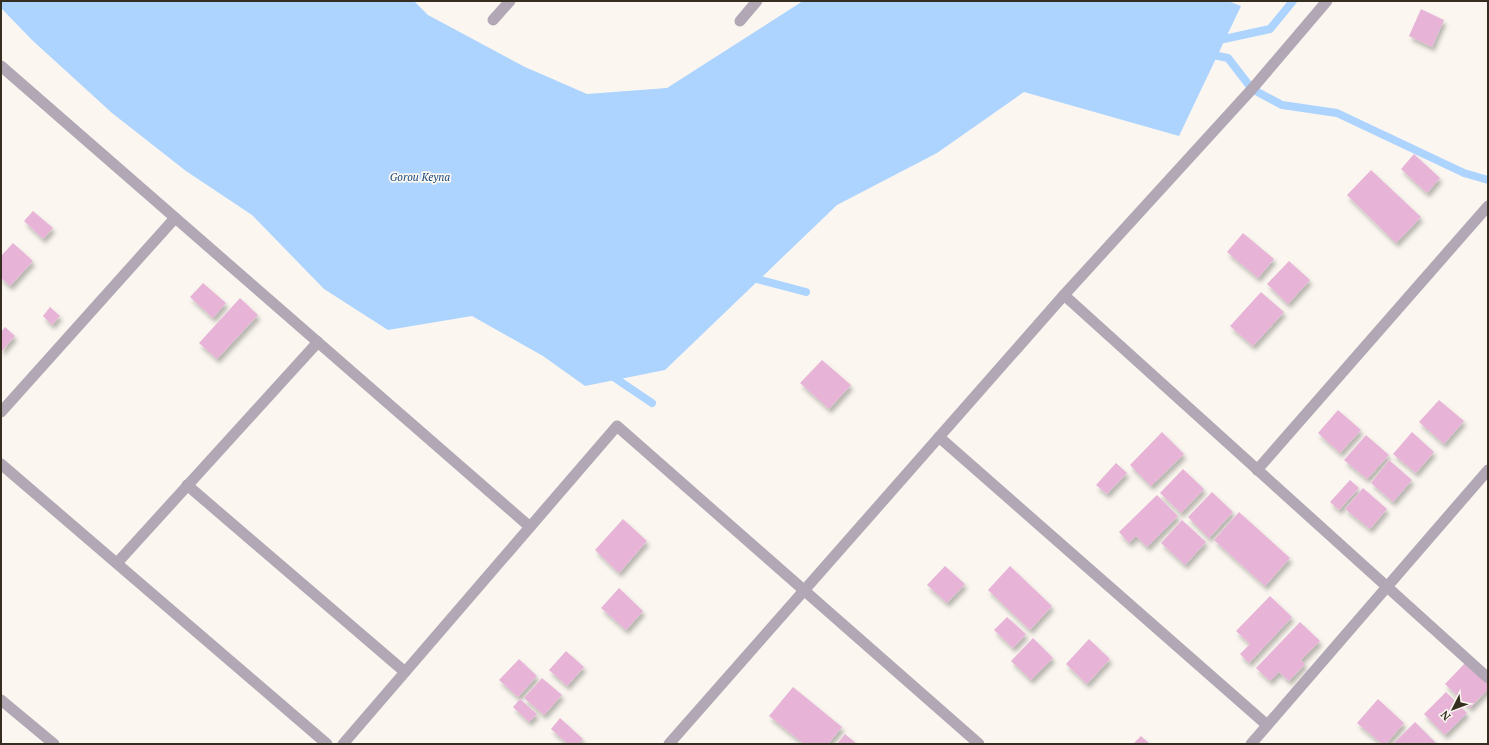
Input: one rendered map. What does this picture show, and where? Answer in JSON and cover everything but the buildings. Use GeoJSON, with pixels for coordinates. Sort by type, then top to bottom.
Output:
{"type":"FeatureCollection","features":[{"type":"Feature","properties":{"kind":"street"},"geometry":{"type":"LineString","coordinates":[[493,20],[510,1]]}},
{"type":"Feature","properties":{"kind":"street"},"geometry":{"type":"LineString","coordinates":[[740,21],[757,1]]}},
{"type":"Feature","properties":{"kind":"street"},"geometry":{"type":"LineString","coordinates":[[669,744],[1064,295],[1252,89],[1327,1]]}},
{"type":"Feature","properties":{"kind":"street"},"geometry":{"type":"LineString","coordinates":[[1,66],[530,527]]}},
{"type":"Feature","properties":{"kind":"street"},"geometry":{"type":"LineString","coordinates":[[1257,470],[1488,206]]}},
{"type":"Feature","properties":{"kind":"street"},"geometry":{"type":"LineString","coordinates":[[1,412],[175,218]]}},
{"type":"Feature","properties":{"kind":"street"},"geometry":{"type":"LineString","coordinates":[[1064,295],[1488,678]]}},
{"type":"Feature","properties":{"kind":"street"},"geometry":{"type":"LineString","coordinates":[[117,563],[318,342]]}},
{"type":"Feature","properties":{"kind":"street"},"geometry":{"type":"LineString","coordinates":[[343,744],[617,426],[979,744]]}},
{"type":"Feature","properties":{"kind":"street"},"geometry":{"type":"LineString","coordinates":[[939,437],[1267,725]]}},
{"type":"Feature","properties":{"kind":"street"},"geometry":{"type":"LineString","coordinates":[[1,464],[326,744]]}},
{"type":"Feature","properties":{"kind":"street"},"geometry":{"type":"LineString","coordinates":[[1251,744],[1488,470]]}},
{"type":"Feature","properties":{"kind":"street"},"geometry":{"type":"LineString","coordinates":[[187,486],[405,672]]}},
{"type":"Feature","properties":{"kind":"street"},"geometry":{"type":"LineString","coordinates":[[1,700],[54,744]]}},
{"type":"Feature","properties":{"kind":"water","name":"Gorou Keyna"},"geometry":{"type":"Polygon","coordinates":[[[1,1],[414,1],[428,15],[525,67],[587,94],[667,88],[803,1],[1228,1],[1241,6],[1179,136],[1024,92],[937,153],[837,205],[665,370],[585,386],[543,356],[472,316],[388,330],[324,289],[252,215],[186,171],[112,113],[32,40],[1,8],[1,1]]]}},
{"type":"Feature","properties":{"kind":"waterway"},"geometry":{"type":"LineString","coordinates":[[1214,38],[1224,39],[1270,29],[1293,1]]}},
{"type":"Feature","properties":{"kind":"waterway"},"geometry":{"type":"LineString","coordinates":[[1208,54],[1228,58],[1252,89],[1282,105],[1337,113],[1464,173],[1488,180]]}},
{"type":"Feature","properties":{"kind":"waterway"},"geometry":{"type":"LineString","coordinates":[[749,277],[806,292]]}},
{"type":"Feature","properties":{"kind":"waterway"},"geometry":{"type":"LineString","coordinates":[[609,374],[652,403]]}}]}
